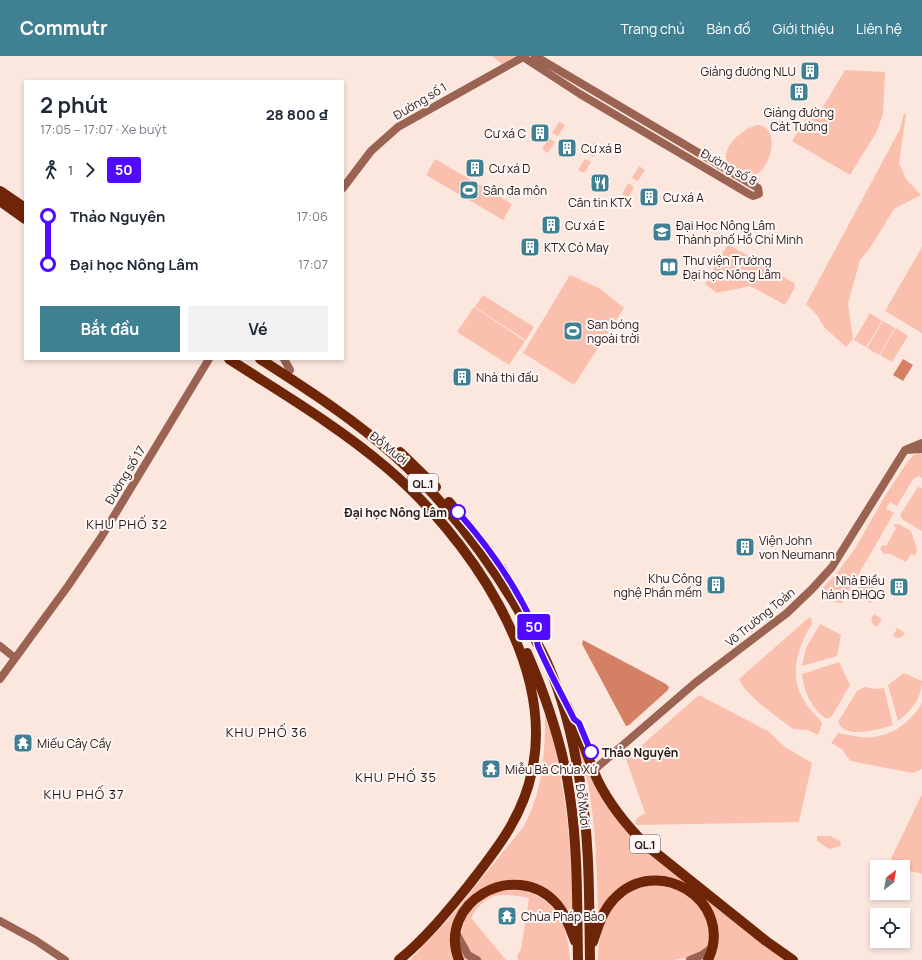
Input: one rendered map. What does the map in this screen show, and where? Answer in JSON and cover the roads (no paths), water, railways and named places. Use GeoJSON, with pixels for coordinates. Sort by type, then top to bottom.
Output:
{"type":"FeatureCollection","features":[{"type":"Feature","properties":{"kind":"highway"},"geometry":{"type":"LineString","coordinates":[[0,184],[24,200]]}},
{"type":"Feature","properties":{"kind":"highway"},"geometry":{"type":"LineString","coordinates":[[0,191],[24,207]]}},
{"type":"Feature","properties":{"kind":"highway"},"geometry":{"type":"LineString","coordinates":[[0,202],[24,218]]}},
{"type":"Feature","properties":{"kind":"highway"},"geometry":{"type":"LineString","coordinates":[[0,208],[24,223]]}},
{"type":"Feature","properties":{"kind":"highway","name":"Đỗ Mười"},"geometry":{"type":"LineString","coordinates":[[231,360],[316,410],[387,461],[428,500],[473,555],[512,617],[544,691],[555,726],[570,796],[576,855],[576,956]]}},
{"type":"Feature","properties":{"kind":"highway","name":"Đỗ Mười"},"geometry":{"type":"LineString","coordinates":[[240,360],[257,374],[387,468],[418,498],[456,541],[491,591],[506,620],[525,664],[534,700],[536,739],[533,767],[527,790],[513,825],[454,904],[429,932],[400,960]]}},
{"type":"Feature","properties":{"kind":"highway"},"geometry":{"type":"LineString","coordinates":[[257,374],[266,360]]}},
{"type":"Feature","properties":{"kind":"highway","name":"Đỗ Mười"},"geometry":{"type":"LineString","coordinates":[[266,360],[290,370],[350,412],[406,457],[439,490],[466,521],[501,569],[536,630],[537,645]]}},
{"type":"Feature","properties":{"kind":"highway","name":"Đỗ Mười"},"geometry":{"type":"LineString","coordinates":[[266,360],[355,424],[397,458],[445,507],[482,553],[497,575],[537,645],[552,677],[568,729],[580,782],[588,861],[592,956]]}},
{"type":"Feature","properties":{"kind":"highway"},"geometry":{"type":"LineString","coordinates":[[456,541],[473,555]]}},
{"type":"Feature","properties":{"kind":"highway","name":"QL.1"},"geometry":{"type":"LineString","coordinates":[[552,677],[574,719],[595,769],[613,806],[631,830],[646,845],[757,935],[789,957]]}},
{"type":"Feature","properties":{"kind":"highway"},"geometry":{"type":"LineString","coordinates":[[400,960],[445,921],[517,828],[525,810],[538,771],[540,755],[541,701],[544,691]]}},
{"type":"Feature","properties":{"kind":"highway","name":"Đỗ Mười"},"geometry":{"type":"LineString","coordinates":[[564,698],[585,790],[594,868],[595,934]]}},
{"type":"Feature","properties":{"kind":"highway","name":"QL.1"},"geometry":{"type":"LineString","coordinates":[[592,956],[595,934],[603,914],[616,897],[633,886],[660,880],[678,885],[692,893],[702,902],[709,913],[714,929],[714,946],[708,960]]}},
{"type":"Feature","properties":{"kind":"highway","name":"QL.1"},"geometry":{"type":"LineString","coordinates":[[459,960],[456,948],[456,933],[463,912],[480,894],[493,888],[516,885],[533,888],[552,899],[561,911],[572,934],[576,956]]}},
{"type":"Feature","properties":{"kind":"highway"},"geometry":{"type":"LineString","coordinates":[[789,957],[799,960]]}},
{"type":"Feature","properties":{"kind":"street","name":"Đường số 8"},"geometry":{"type":"LineString","coordinates":[[535,56],[582,90]]}},
{"type":"Feature","properties":{"kind":"street","name":"Đường số 8"},"geometry":{"type":"LineString","coordinates":[[524,57],[639,124],[753,196],[759,194],[758,188],[639,124]]}},
{"type":"Feature","properties":{"kind":"street","name":"Đường số 1"},"geometry":{"type":"LineString","coordinates":[[344,187],[371,151],[398,127],[524,57]]}},
{"type":"Feature","properties":{"kind":"street","name":"Đường số 17"},"geometry":{"type":"LineString","coordinates":[[0,679],[68,586],[100,539],[208,360]]}},
{"type":"Feature","properties":{"kind":"street"},"geometry":{"type":"LineString","coordinates":[[285,360],[290,370]]}},
{"type":"Feature","properties":{"kind":"street"},"geometry":{"type":"LineString","coordinates":[[905,450],[922,443]]}},
{"type":"Feature","properties":{"kind":"street"},"geometry":{"type":"LineString","coordinates":[[905,450],[922,449]]}},
{"type":"Feature","properties":{"kind":"street","name":"Võ Trường Toản"},"geometry":{"type":"LineString","coordinates":[[595,769],[695,683],[787,612],[812,589],[832,567],[905,450]]}},
{"type":"Feature","properties":{"kind":"street"},"geometry":{"type":"LineString","coordinates":[[0,646],[15,658]]}},
{"type":"Feature","properties":{"kind":"street"},"geometry":{"type":"LineString","coordinates":[[0,921],[30,937],[65,960]]}},
{"type":"Feature","properties":{"kind":"street"},"geometry":{"type":"LineString","coordinates":[[456,933],[468,954],[477,960]]}},
{"type":"Feature","properties":{"kind":"street"},"geometry":{"type":"LineString","coordinates":[[690,960],[702,955],[714,946]]}},
{"type":"Feature","properties":{"kind":"place","name":"Giảng đường NLU"},"geometry":{"type":"Point","coordinates":[810,71]}},
{"type":"Feature","properties":{"kind":"place","name":"Giảng đường Cát Tường"},"geometry":{"type":"Point","coordinates":[799,92]}},
{"type":"Feature","properties":{"kind":"place","name":"Cư xá C"},"geometry":{"type":"Point","coordinates":[540,133]}},
{"type":"Feature","properties":{"kind":"place","name":"Cư xá B"},"geometry":{"type":"Point","coordinates":[567,148]}},
{"type":"Feature","properties":{"kind":"place","name":"Cư xá D"},"geometry":{"type":"Point","coordinates":[475,168]}},
{"type":"Feature","properties":{"kind":"place","name":"Căn tin KTX"},"geometry":{"type":"Point","coordinates":[600,183]}},
{"type":"Feature","properties":{"kind":"place","name":"Sân đa môn"},"geometry":{"type":"Point","coordinates":[469,190]}},
{"type":"Feature","properties":{"kind":"place","name":"Cư xá A"},"geometry":{"type":"Point","coordinates":[649,197]}},
{"type":"Feature","properties":{"kind":"place","name":"Cư xá E"},"geometry":{"type":"Point","coordinates":[551,225]}},
{"type":"Feature","properties":{"kind":"place","name":"Đại Học Nông Lâm Thành phố Hồ Chí Minh"},"geometry":{"type":"Point","coordinates":[662,232]}},
{"type":"Feature","properties":{"kind":"place","name":"KTX Cỏ May"},"geometry":{"type":"Point","coordinates":[530,247]}},
{"type":"Feature","properties":{"kind":"place","name":"Thư viện Trường Đại học Nông Lâm"},"geometry":{"type":"Point","coordinates":[669,267]}},
{"type":"Feature","properties":{"kind":"place","name":"San bóng ngoài trời"},"geometry":{"type":"Point","coordinates":[573,331]}},
{"type":"Feature","properties":{"kind":"place","name":"Nhà thi đấu"},"geometry":{"type":"Point","coordinates":[462,377]}},
{"type":"Feature","properties":{"kind":"place","name":"Đại học Nông Lâm"},"geometry":{"type":"Point","coordinates":[458,512]}},
{"type":"Feature","properties":{"kind":"place","name":"Viện John von Neumann"},"geometry":{"type":"Point","coordinates":[745,547]}},
{"type":"Feature","properties":{"kind":"place","name":"Khu Công nghệ Phần mềm"},"geometry":{"type":"Point","coordinates":[716,585]}},
{"type":"Feature","properties":{"kind":"place","name":"Nhà Điều hành ĐHQG"},"geometry":{"type":"Point","coordinates":[899,587]}},
{"type":"Feature","properties":{"kind":"place","name":"Miếu Cây Cầy"},"geometry":{"type":"Point","coordinates":[23,743]}},
{"type":"Feature","properties":{"kind":"place","name":"Thảo Nguyên"},"geometry":{"type":"Point","coordinates":[591,752]}},
{"type":"Feature","properties":{"kind":"place","name":"Miễu Bà Chúa Xứ"},"geometry":{"type":"Point","coordinates":[491,769]}},
{"type":"Feature","properties":{"kind":"place","name":"Chùa Pháp Bảo"},"geometry":{"type":"Point","coordinates":[507,916]}},
{"type":"Feature","properties":{"kind":"district","name":"KHU PHỐ 32"},"geometry":{"type":"Point","coordinates":[127,524]}},
{"type":"Feature","properties":{"kind":"district","name":"KHU PHỐ 36"},"geometry":{"type":"Point","coordinates":[267,732]}},
{"type":"Feature","properties":{"kind":"district","name":"KHU PHỐ 35"},"geometry":{"type":"Point","coordinates":[396,777]}},
{"type":"Feature","properties":{"kind":"district","name":"KHU PHỐ 37"},"geometry":{"type":"Point","coordinates":[84,794]}}]}
